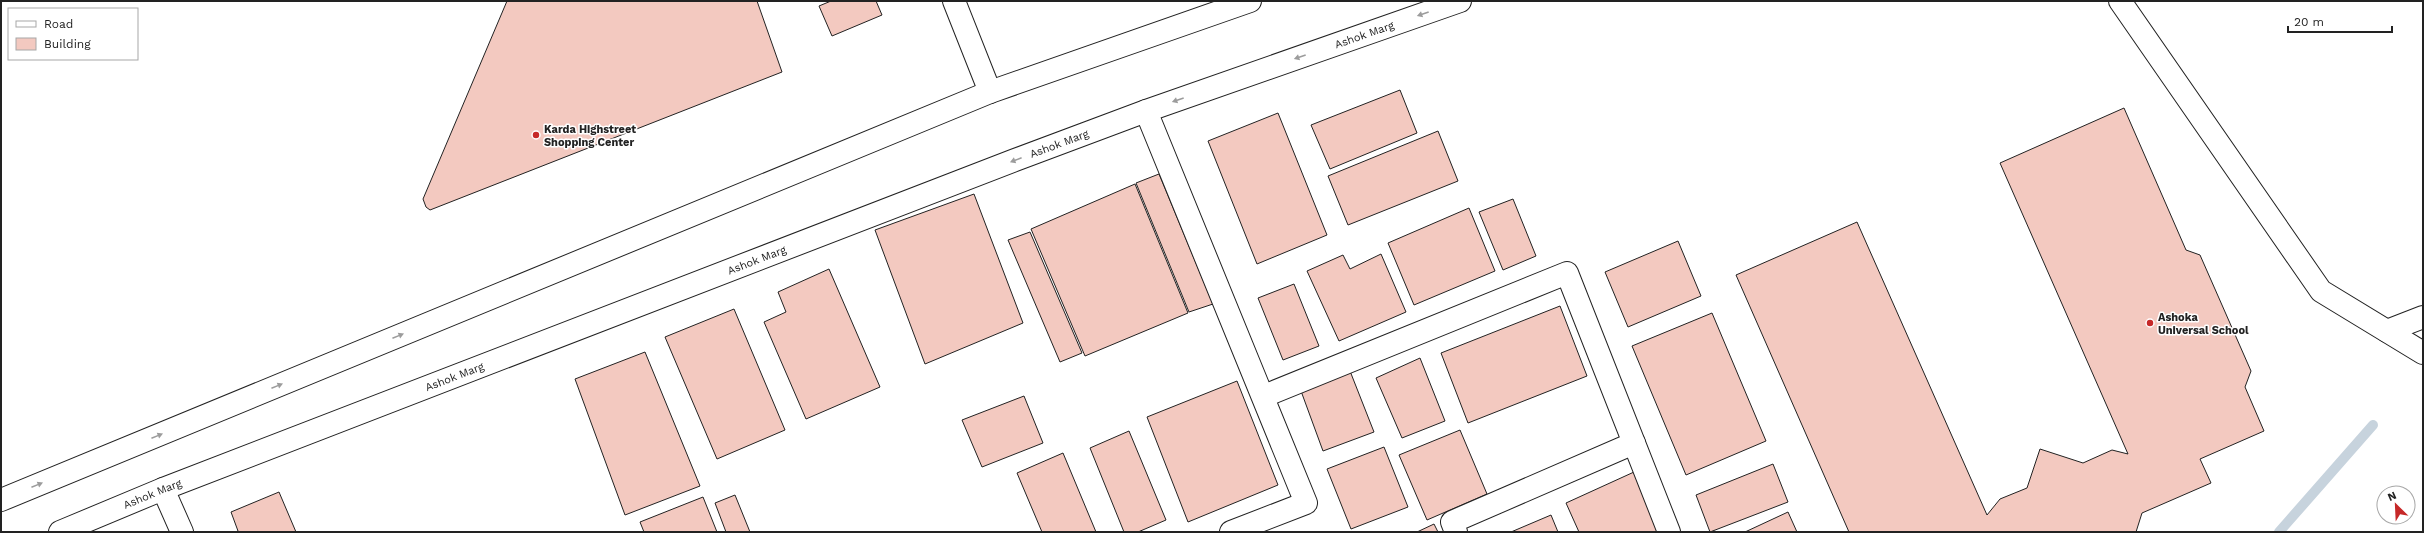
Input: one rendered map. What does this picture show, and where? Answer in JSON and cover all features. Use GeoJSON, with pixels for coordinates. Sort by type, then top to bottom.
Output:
{"type":"FeatureCollection","features":[{"type":"Feature","properties":{"kind":"street"},"geometry":{"type":"LineString","coordinates":[[954,1],[990,92]]}},
{"type":"Feature","properties":{"kind":"street"},"geometry":{"type":"LineString","coordinates":[[1,500],[990,92],[1250,1]]}},
{"type":"Feature","properties":{"kind":"street","name":"Ashok Marg"},"geometry":{"type":"LineString","coordinates":[[60,532],[163,489],[1146,111],[1460,1]]}},
{"type":"Feature","properties":{"kind":"street"},"geometry":{"type":"LineString","coordinates":[[2120,1],[2321,291],[2423,353]]}},
{"type":"Feature","properties":{"kind":"street"},"geometry":{"type":"LineString","coordinates":[[1146,111],[1264,396],[1306,503],[1231,532]]}},
{"type":"Feature","properties":{"kind":"street"},"geometry":{"type":"LineString","coordinates":[[1264,396],[1567,273],[1669,532]]}},
{"type":"Feature","properties":{"kind":"street"},"geometry":{"type":"LineString","coordinates":[[2387,331],[2423,317]]}},
{"type":"Feature","properties":{"kind":"street"},"geometry":{"type":"LineString","coordinates":[[1456,532],[1452,522],[1634,443]]}},
{"type":"Feature","properties":{"kind":"street"},"geometry":{"type":"LineString","coordinates":[[163,489],[182,532]]}},
{"type":"Feature","properties":{"kind":"building","name":"Karda Highstreet Shopping Center"},"geometry":{"type":"Polygon","coordinates":[[[507,1],[757,1],[782,72],[430,210],[426,207],[423,199],[507,1]]]}},
{"type":"Feature","properties":{"kind":"building"},"geometry":{"type":"Polygon","coordinates":[[[831,1],[876,1],[882,15],[832,36],[819,6],[831,1]]]}},
{"type":"Feature","properties":{"kind":"building"},"geometry":{"type":"Polygon","coordinates":[[[1400,90],[1417,133],[1330,169],[1311,125],[1400,90]]]}},
{"type":"Feature","properties":{"kind":"building","name":"Ashoka Universal School"},"geometry":{"type":"Polygon","coordinates":[[[2124,108],[2186,250],[2200,255],[2251,371],[2245,387],[2264,431],[2200,459],[2211,483],[2142,513],[2136,532],[1849,532],[1736,275],[1857,222],[1987,515],[2000,499],[2027,488],[2040,449],[2083,463],[2112,450],[2128,454],[2000,163],[2124,108]]]}},
{"type":"Feature","properties":{"kind":"building"},"geometry":{"type":"Polygon","coordinates":[[[1278,113],[1327,235],[1257,264],[1208,141],[1278,113]]]}},
{"type":"Feature","properties":{"kind":"building"},"geometry":{"type":"Polygon","coordinates":[[[1438,131],[1458,181],[1348,225],[1328,176],[1438,131]]]}},
{"type":"Feature","properties":{"kind":"building"},"geometry":{"type":"Polygon","coordinates":[[[1159,174],[1213,304],[1189,312],[1136,183],[1159,174]]]}},
{"type":"Feature","properties":{"kind":"building"},"geometry":{"type":"Polygon","coordinates":[[[1135,184],[1188,313],[1085,356],[1031,229],[1135,184]]]}},
{"type":"Feature","properties":{"kind":"building"},"geometry":{"type":"Polygon","coordinates":[[[974,194],[1023,323],[925,364],[875,230],[974,194]]]}},
{"type":"Feature","properties":{"kind":"building"},"geometry":{"type":"Polygon","coordinates":[[[1513,199],[1536,256],[1503,270],[1479,212],[1513,199]]]}},
{"type":"Feature","properties":{"kind":"building"},"geometry":{"type":"Polygon","coordinates":[[[1469,208],[1495,271],[1414,305],[1388,243],[1469,208]]]}},
{"type":"Feature","properties":{"kind":"building"},"geometry":{"type":"Polygon","coordinates":[[[1030,232],[1082,353],[1060,362],[1008,240],[1030,232]]]}},
{"type":"Feature","properties":{"kind":"building"},"geometry":{"type":"Polygon","coordinates":[[[1678,241],[1701,296],[1628,327],[1605,272],[1678,241]]]}},
{"type":"Feature","properties":{"kind":"building"},"geometry":{"type":"Polygon","coordinates":[[[1381,254],[1406,312],[1339,341],[1307,271],[1343,255],[1350,269],[1381,254]]]}},
{"type":"Feature","properties":{"kind":"building"},"geometry":{"type":"Polygon","coordinates":[[[829,269],[880,387],[806,419],[764,322],[786,312],[778,292],[829,269]]]}},
{"type":"Feature","properties":{"kind":"building"},"geometry":{"type":"Polygon","coordinates":[[[1294,284],[1319,346],[1283,360],[1258,298],[1294,284]]]}},
{"type":"Feature","properties":{"kind":"building"},"geometry":{"type":"Polygon","coordinates":[[[1560,306],[1587,376],[1468,423],[1441,353],[1560,306]]]}},
{"type":"Feature","properties":{"kind":"building"},"geometry":{"type":"Polygon","coordinates":[[[734,309],[785,430],[717,459],[665,337],[734,309]]]}},
{"type":"Feature","properties":{"kind":"building"},"geometry":{"type":"Polygon","coordinates":[[[1712,313],[1766,441],[1686,475],[1632,346],[1712,313]]]}},
{"type":"Feature","properties":{"kind":"building"},"geometry":{"type":"Polygon","coordinates":[[[645,352],[700,486],[625,515],[575,379],[645,352]]]}},
{"type":"Feature","properties":{"kind":"building"},"geometry":{"type":"Polygon","coordinates":[[[1420,358],[1445,421],[1402,438],[1376,378],[1420,358]]]}},
{"type":"Feature","properties":{"kind":"building"},"geometry":{"type":"Polygon","coordinates":[[[1350,371],[1374,432],[1323,451],[1301,391],[1350,371]]]}},
{"type":"Feature","properties":{"kind":"building"},"geometry":{"type":"Polygon","coordinates":[[[1237,381],[1278,485],[1188,522],[1147,417],[1237,381]]]}},
{"type":"Feature","properties":{"kind":"building"},"geometry":{"type":"Polygon","coordinates":[[[1024,396],[1043,443],[982,467],[962,420],[1024,396]]]}},
{"type":"Feature","properties":{"kind":"building"},"geometry":{"type":"Polygon","coordinates":[[[1460,430],[1487,494],[1427,520],[1399,455],[1460,430]]]}},
{"type":"Feature","properties":{"kind":"building"},"geometry":{"type":"Polygon","coordinates":[[[1129,431],[1166,520],[1138,532],[1124,532],[1090,448],[1129,431]]]}},
{"type":"Feature","properties":{"kind":"building"},"geometry":{"type":"Polygon","coordinates":[[[1384,447],[1408,507],[1351,529],[1327,469],[1384,447]]]}},
{"type":"Feature","properties":{"kind":"building"},"geometry":{"type":"Polygon","coordinates":[[[1063,453],[1096,532],[1042,532],[1017,473],[1063,453]]]}},
{"type":"Feature","properties":{"kind":"building"},"geometry":{"type":"Polygon","coordinates":[[[1773,464],[1788,502],[1710,532],[1696,495],[1773,464]]]}},
{"type":"Feature","properties":{"kind":"building"},"geometry":{"type":"Polygon","coordinates":[[[1634,472],[1660,532],[1579,532],[1566,503],[1634,472]]]}},
{"type":"Feature","properties":{"kind":"building"},"geometry":{"type":"Polygon","coordinates":[[[279,492],[296,532],[236,532],[238,531],[231,512],[279,492]]]}},
{"type":"Feature","properties":{"kind":"building"},"geometry":{"type":"Polygon","coordinates":[[[735,495],[750,532],[726,532],[715,503],[735,495]]]}},
{"type":"Feature","properties":{"kind":"building"},"geometry":{"type":"Polygon","coordinates":[[[703,497],[717,532],[644,532],[640,522],[703,497]]]}},
{"type":"Feature","properties":{"kind":"building"},"geometry":{"type":"Polygon","coordinates":[[[1788,512],[1797,532],[1745,532],[1788,512]]]}},
{"type":"Feature","properties":{"kind":"building"},"geometry":{"type":"Polygon","coordinates":[[[1551,515],[1558,532],[1511,532],[1551,515]]]}},
{"type":"Feature","properties":{"kind":"building"},"geometry":{"type":"Polygon","coordinates":[[[1434,524],[1438,532],[1417,532],[1434,524]]]}},
{"type":"Feature","properties":{"kind":"waterway"},"geometry":{"type":"LineString","coordinates":[[2279,532],[2373,425]]}},
{"type":"Feature","properties":{"kind":"place","name":"Karda Highstreet Shopping Center"},"geometry":{"type":"Point","coordinates":[536,135]}},
{"type":"Feature","properties":{"kind":"place","name":"Ashoka Universal School"},"geometry":{"type":"Point","coordinates":[2150,323]}}]}
